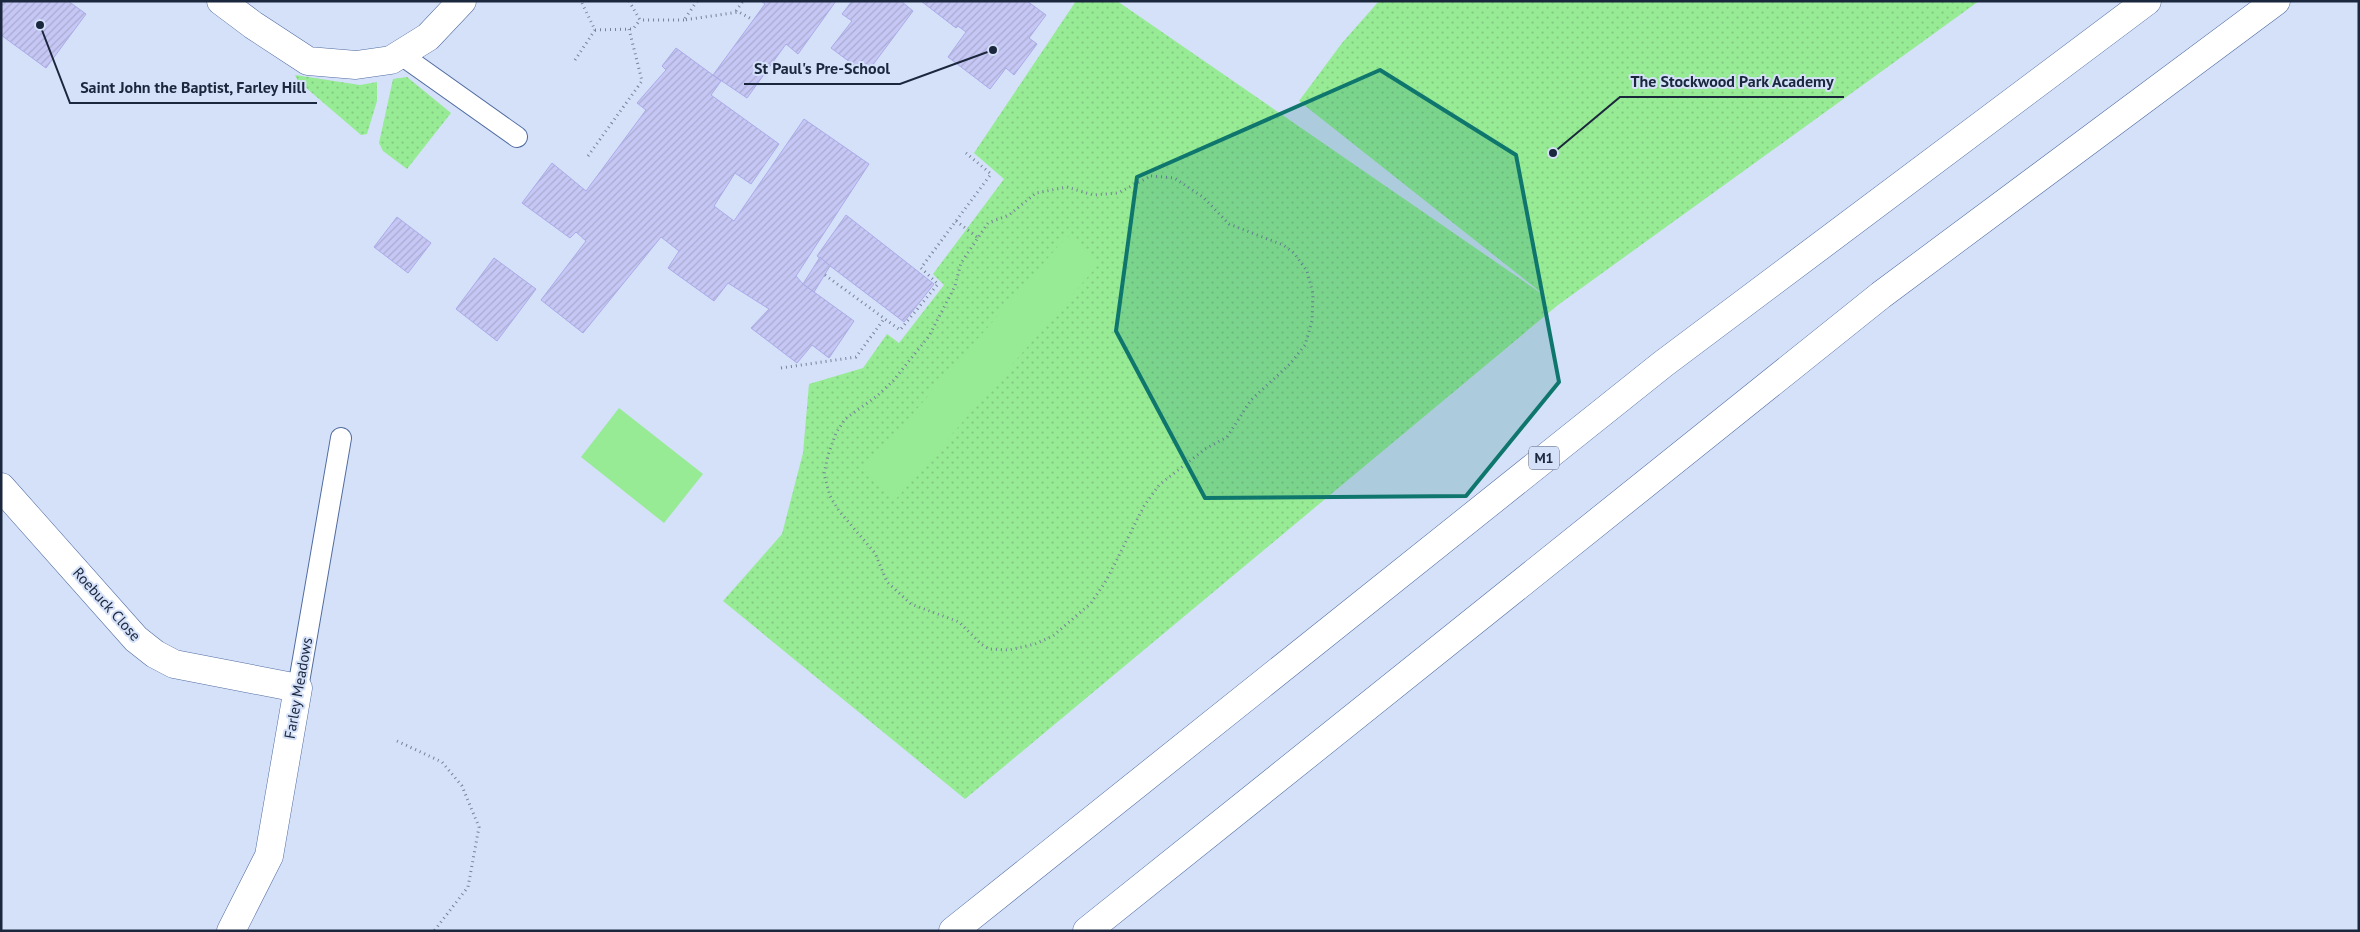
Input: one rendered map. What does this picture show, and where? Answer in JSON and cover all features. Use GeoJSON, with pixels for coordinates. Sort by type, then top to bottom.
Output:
{"type":"FeatureCollection","features":[{"type":"Feature","properties":{"kind":"main road"},"geometry":{"type":"LineString","coordinates":[[221,1],[252,25],[308,60],[356,65],[390,60],[400,54],[428,37],[462,1]]}},
{"type":"Feature","properties":{"kind":"main road","name":"M1"},"geometry":{"type":"LineString","coordinates":[[953,931],[1663,364],[2147,1]]}},
{"type":"Feature","properties":{"kind":"main road"},"geometry":{"type":"LineString","coordinates":[[1087,931],[1881,296],[2276,1]]}},
{"type":"Feature","properties":{"kind":"main road","name":"Roebuck Close"},"geometry":{"type":"LineString","coordinates":[[1,487],[136,639],[155,654],[174,664],[298,688]]}},
{"type":"Feature","properties":{"kind":"main road","name":"Farley Meadows"},"geometry":{"type":"LineString","coordinates":[[231,931],[269,856],[298,688]]}},
{"type":"Feature","properties":{"kind":"lane"},"geometry":{"type":"LineString","coordinates":[[400,54],[517,136]]}},
{"type":"Feature","properties":{"kind":"lane","name":"Farley Meadows"},"geometry":{"type":"LineString","coordinates":[[298,688],[341,438]]}},
{"type":"Feature","properties":{"kind":"path"},"geometry":{"type":"LineString","coordinates":[[581,1],[596,30]]}},
{"type":"Feature","properties":{"kind":"path"},"geometry":{"type":"LineString","coordinates":[[630,1],[640,20]]}},
{"type":"Feature","properties":{"kind":"path"},"geometry":{"type":"LineString","coordinates":[[684,20],[697,1]]}},
{"type":"Feature","properties":{"kind":"path"},"geometry":{"type":"LineString","coordinates":[[736,12],[743,1]]}},
{"type":"Feature","properties":{"kind":"path"},"geometry":{"type":"LineString","coordinates":[[640,20],[684,20],[736,12],[752,20]]}},
{"type":"Feature","properties":{"kind":"path"},"geometry":{"type":"LineString","coordinates":[[596,30],[634,28],[640,20]]}},
{"type":"Feature","properties":{"kind":"path"},"geometry":{"type":"LineString","coordinates":[[588,156],[642,81],[629,29]]}},
{"type":"Feature","properties":{"kind":"path"},"geometry":{"type":"LineString","coordinates":[[575,60],[596,30]]}},
{"type":"Feature","properties":{"kind":"path"},"geometry":{"type":"LineString","coordinates":[[824,275],[900,330],[938,284],[920,268],[991,174],[966,154]]}},
{"type":"Feature","properties":{"kind":"path"},"geometry":{"type":"LineString","coordinates":[[1151,176],[1174,178],[1203,197],[1229,224],[1282,245],[1294,253],[1307,271],[1313,294],[1312,320],[1305,345],[1290,364],[1251,400],[1227,437],[1198,454],[1159,485],[1144,506],[1106,581],[1091,603],[1053,636],[1035,644],[1009,650],[989,648],[981,644],[960,622],[911,604],[895,591],[888,582],[874,553],[839,511],[830,496],[824,474],[836,433],[846,419],[877,396],[893,381],[929,336],[956,286],[960,263],[977,237],[988,223],[1009,215],[1036,193],[1067,187],[1093,195],[1118,193],[1151,176]]}},
{"type":"Feature","properties":{"kind":"path"},"geometry":{"type":"LineString","coordinates":[[956,221],[977,237]]}},
{"type":"Feature","properties":{"kind":"path"},"geometry":{"type":"LineString","coordinates":[[781,368],[856,357],[884,319]]}},
{"type":"Feature","properties":{"kind":"path"},"geometry":{"type":"LineString","coordinates":[[397,741],[442,762],[462,786],[479,827],[468,887],[434,931]]}},
{"type":"Feature","properties":{"kind":"highlighted area"},"geometry":{"type":"Polygon","coordinates":[[[1380,70],[1516,155],[1559,382],[1466,496],[1205,498],[1116,331],[1137,177],[1380,70]]]}},
{"type":"Feature","properties":{"kind":"green space"},"geometry":{"type":"Polygon","coordinates":[[[1076,1],[1117,1],[1548,298],[1299,101],[1342,43],[1379,1],[1979,1],[1558,305],[965,799],[723,601],[782,534],[803,453],[809,384],[863,368],[887,334],[899,343],[944,285],[933,274],[1004,179],[974,153],[1076,1]]]}},
{"type":"Feature","properties":{"kind":"green space"},"geometry":{"type":"Polygon","coordinates":[[[295,75],[360,85],[377,82],[377,101],[367,134],[361,135],[298,81],[295,75]]]}},
{"type":"Feature","properties":{"kind":"green space"},"geometry":{"type":"Polygon","coordinates":[[[407,77],[451,113],[407,169],[383,151],[379,143],[393,79],[407,77]]]}},
{"type":"Feature","properties":{"kind":"green space"},"geometry":{"type":"Polygon","coordinates":[[[1067,236],[1099,264],[896,499],[878,486],[863,471],[1067,236]]]}},
{"type":"Feature","properties":{"kind":"green space"},"geometry":{"type":"Polygon","coordinates":[[[619,408],[703,474],[664,523],[581,457],[619,408]]]}},
{"type":"Feature","properties":{"kind":"building"},"geometry":{"type":"Polygon","coordinates":[[[1,1],[68,1],[86,14],[46,68],[1,35],[1,1]]]}},
{"type":"Feature","properties":{"kind":"building"},"geometry":{"type":"Polygon","coordinates":[[[761,1],[836,1],[798,54],[786,44],[747,98],[713,75],[765,4],[761,1]]]}},
{"type":"Feature","properties":{"kind":"building"},"geometry":{"type":"Polygon","coordinates":[[[852,1],[901,1],[913,11],[866,74],[831,48],[852,21],[842,14],[852,1]]]}},
{"type":"Feature","properties":{"kind":"building"},"geometry":{"type":"Polygon","coordinates":[[[921,1],[1027,1],[1046,15],[1029,38],[1037,44],[1014,75],[1006,68],[990,89],[948,57],[966,32],[958,26],[956,28],[921,1]]]}},
{"type":"Feature","properties":{"kind":"building"},"geometry":{"type":"Polygon","coordinates":[[[676,48],[721,81],[711,95],[779,144],[751,184],[735,173],[714,206],[734,221],[804,119],[869,164],[796,276],[803,284],[854,321],[829,358],[812,345],[797,363],[751,328],[769,309],[728,283],[714,301],[668,268],[679,251],[661,237],[583,333],[541,300],[586,241],[576,232],[570,238],[522,203],[552,163],[586,191],[646,110],[637,103],[666,70],[662,66],[676,48]]]}},
{"type":"Feature","properties":{"kind":"building"},"geometry":{"type":"Polygon","coordinates":[[[846,215],[934,284],[904,322],[817,256],[846,215]]]}},
{"type":"Feature","properties":{"kind":"building"},"geometry":{"type":"Polygon","coordinates":[[[397,217],[431,243],[408,273],[374,247],[397,217]]]}},
{"type":"Feature","properties":{"kind":"building"},"geometry":{"type":"Polygon","coordinates":[[[820,257],[830,266],[814,292],[803,284],[820,257]]]}},
{"type":"Feature","properties":{"kind":"building"},"geometry":{"type":"Polygon","coordinates":[[[494,258],[536,289],[497,341],[456,309],[494,258]]]}},
{"type":"Feature","properties":{"kind":"place","name":"Saint John the Baptist, Farley Hill"},"geometry":{"type":"Point","coordinates":[40,25]}},
{"type":"Feature","properties":{"kind":"place","name":"St Paul's Pre-School"},"geometry":{"type":"Point","coordinates":[993,50]}},
{"type":"Feature","properties":{"kind":"place","name":"The Stockwood Park Academy"},"geometry":{"type":"Point","coordinates":[1553,153]}}]}
